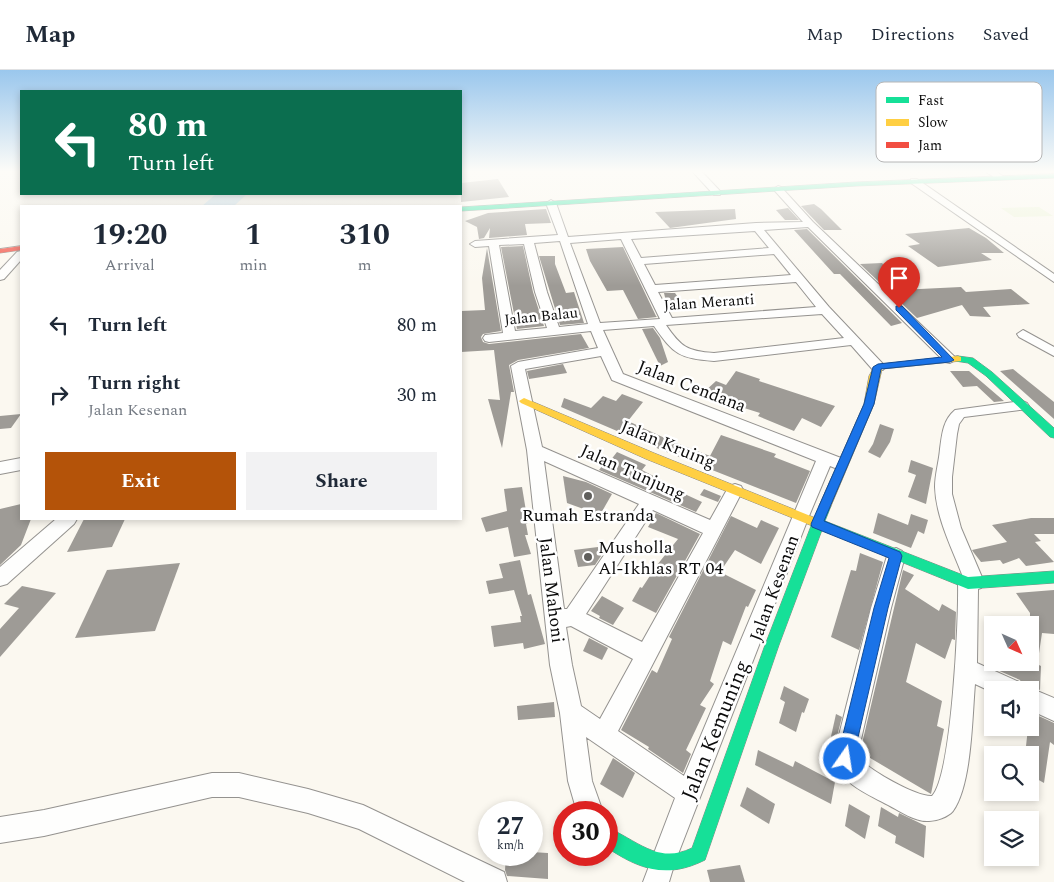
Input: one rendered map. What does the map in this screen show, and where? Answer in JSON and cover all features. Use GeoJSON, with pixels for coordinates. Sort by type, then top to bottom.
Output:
{"type":"FeatureCollection","features":[{"type":"Feature","properties":{"kind":"street","name":"Jalan Cendana"},"geometry":{"type":"LineString","coordinates":[[555,210],[595,327],[617,376],[834,461]]}},
{"type":"Feature","properties":{"kind":"street"},"geometry":{"type":"LineString","coordinates":[[797,210],[950,360]]}},
{"type":"Feature","properties":{"kind":"street"},"geometry":{"type":"LineString","coordinates":[[955,210],[1054,279]]}},
{"type":"Feature","properties":{"kind":"street"},"geometry":{"type":"LineString","coordinates":[[475,244],[810,224]]}},
{"type":"Feature","properties":{"kind":"street"},"geometry":{"type":"LineString","coordinates":[[756,226],[825,310],[878,367]]}},
{"type":"Feature","properties":{"kind":"street"},"geometry":{"type":"LineString","coordinates":[[624,236],[651,289],[662,322],[678,350],[694,356],[714,357],[853,341]]}},
{"type":"Feature","properties":{"kind":"street"},"geometry":{"type":"LineString","coordinates":[[528,241],[554,331]]}},
{"type":"Feature","properties":{"kind":"street"},"geometry":{"type":"LineString","coordinates":[[494,243],[510,336]]}},
{"type":"Feature","properties":{"kind":"street"},"geometry":{"type":"LineString","coordinates":[[0,250],[20,248]]}},
{"type":"Feature","properties":{"kind":"street"},"geometry":{"type":"LineString","coordinates":[[636,261],[776,251]]}},
{"type":"Feature","properties":{"kind":"street"},"geometry":{"type":"LineString","coordinates":[[0,277],[20,255]]}},
{"type":"Feature","properties":{"kind":"street"},"geometry":{"type":"LineString","coordinates":[[651,289],[799,278]]}},
{"type":"Feature","properties":{"kind":"street","name":"Jalan Meranti"},"geometry":{"type":"LineString","coordinates":[[595,327],[825,310]]}},
{"type":"Feature","properties":{"kind":"street","name":"Jalan Balau"},"geometry":{"type":"LineString","coordinates":[[489,338],[595,327]]}},
{"type":"Feature","properties":{"kind":"street"},"geometry":{"type":"LineString","coordinates":[[1023,334],[1054,352]]}},
{"type":"Feature","properties":{"kind":"street","name":"Jalan Mahoni"},"geometry":{"type":"LineString","coordinates":[[586,801],[580,781],[571,713],[561,665],[564,618],[535,450],[518,366],[606,351]]}},
{"type":"Feature","properties":{"kind":"street"},"geometry":{"type":"LineString","coordinates":[[878,367],[966,359],[978,364],[1054,434]]}},
{"type":"Feature","properties":{"kind":"street"},"geometry":{"type":"LineString","coordinates":[[834,461],[869,404],[874,376],[878,367]]}},
{"type":"Feature","properties":{"kind":"street","name":"Jalan Kruing"},"geometry":{"type":"LineString","coordinates":[[524,401],[650,456],[896,556],[971,583]]}},
{"type":"Feature","properties":{"kind":"street"},"geometry":{"type":"LineString","coordinates":[[896,556],[881,608],[845,759],[848,767],[883,789],[924,809],[937,808],[946,800],[954,777],[970,627],[971,583],[944,495],[943,480],[949,431],[952,423],[960,413],[1022,406]]}},
{"type":"Feature","properties":{"kind":"street","name":"Jalan Tunjung"},"geometry":{"type":"LineString","coordinates":[[535,450],[714,530]]}},
{"type":"Feature","properties":{"kind":"street","name":"Jalan Kemuning"},"geometry":{"type":"LineString","coordinates":[[659,872],[690,794],[834,461]]}},
{"type":"Feature","properties":{"kind":"street"},"geometry":{"type":"LineString","coordinates":[[0,468],[20,464]]}},
{"type":"Feature","properties":{"kind":"street"},"geometry":{"type":"LineString","coordinates":[[603,736],[735,490]]}},
{"type":"Feature","properties":{"kind":"street"},"geometry":{"type":"LineString","coordinates":[[647,656],[564,618],[649,502]]}},
{"type":"Feature","properties":{"kind":"street"},"geometry":{"type":"LineString","coordinates":[[0,578],[67,520]]}},
{"type":"Feature","properties":{"kind":"street","name":"Jalan Kesenan"},"geometry":{"type":"LineString","coordinates":[[659,872],[692,860],[699,854],[772,644],[808,520]]}},
{"type":"Feature","properties":{"kind":"street"},"geometry":{"type":"LineString","coordinates":[[971,583],[1054,577]]}},
{"type":"Feature","properties":{"kind":"street"},"geometry":{"type":"LineString","coordinates":[[966,669],[992,681]]}},
{"type":"Feature","properties":{"kind":"street"},"geometry":{"type":"LineString","coordinates":[[1039,703],[1054,710]]}},
{"type":"Feature","properties":{"kind":"street"},"geometry":{"type":"LineString","coordinates":[[571,713],[690,794]]}},
{"type":"Feature","properties":{"kind":"street"},"geometry":{"type":"LineString","coordinates":[[0,830],[44,823],[212,785],[239,785],[308,801],[363,818],[494,882]]}},
{"type":"Feature","properties":{"kind":"street"},"geometry":{"type":"LineString","coordinates":[[618,844],[659,872]]}},
{"type":"Feature","properties":{"kind":"green space"},"geometry":{"type":"Polygon","coordinates":[[[1004,210],[1044,210],[1053,216],[1014,217],[1004,210]]]}},
{"type":"Feature","properties":{"kind":"building"},"geometry":{"type":"Polygon","coordinates":[[[546,210],[551,223],[525,224],[527,235],[489,238],[490,228],[484,238],[479,239],[477,227],[465,221],[488,213],[546,210]]]}},
{"type":"Feature","properties":{"kind":"building"},"geometry":{"type":"Polygon","coordinates":[[[735,210],[736,219],[670,228],[655,212],[735,210]]]}},
{"type":"Feature","properties":{"kind":"building"},"geometry":{"type":"Polygon","coordinates":[[[776,210],[790,210],[799,220],[785,220],[776,210]]]}},
{"type":"Feature","properties":{"kind":"building"},"geometry":{"type":"Polygon","coordinates":[[[805,210],[822,210],[842,230],[824,230],[805,210]]]}},
{"type":"Feature","properties":{"kind":"building"},"geometry":{"type":"Polygon","coordinates":[[[969,228],[986,238],[1004,253],[981,253],[992,260],[938,267],[908,246],[920,244],[905,234],[969,228]]]}},
{"type":"Feature","properties":{"kind":"building"},"geometry":{"type":"Polygon","coordinates":[[[807,229],[902,323],[891,326],[840,274],[834,274],[794,230],[807,229]]]}},
{"type":"Feature","properties":{"kind":"building"},"geometry":{"type":"Polygon","coordinates":[[[523,246],[533,292],[544,326],[517,329],[501,247],[523,246]]]}},
{"type":"Feature","properties":{"kind":"building"},"geometry":{"type":"Polygon","coordinates":[[[623,247],[657,317],[638,319],[623,290],[607,291],[590,261],[586,249],[623,247]]]}},
{"type":"Feature","properties":{"kind":"building"},"geometry":{"type":"Polygon","coordinates":[[[487,248],[501,331],[483,334],[481,337],[483,342],[489,344],[581,334],[589,348],[518,360],[509,365],[514,392],[511,392],[502,448],[488,399],[500,400],[494,350],[462,352],[462,311],[485,310],[482,278],[487,248]]]}},
{"type":"Feature","properties":{"kind":"building"},"geometry":{"type":"Polygon","coordinates":[[[539,256],[555,256],[555,264],[566,293],[574,292],[584,323],[560,325],[539,256]]]}},
{"type":"Feature","properties":{"kind":"building"},"geometry":{"type":"Polygon","coordinates":[[[882,263],[891,273],[898,273],[899,290],[961,287],[966,292],[1011,289],[1030,304],[983,307],[991,317],[970,316],[962,305],[917,318],[860,264],[882,263]]]}},
{"type":"Feature","properties":{"kind":"building"},"geometry":{"type":"Polygon","coordinates":[[[664,293],[675,293],[683,304],[667,306],[664,293]]]}},
{"type":"Feature","properties":{"kind":"building"},"geometry":{"type":"Polygon","coordinates":[[[653,328],[660,338],[668,362],[660,366],[642,329],[653,328]]]}},
{"type":"Feature","properties":{"kind":"building"},"geometry":{"type":"Polygon","coordinates":[[[563,364],[567,373],[529,379],[527,371],[563,364]]]}},
{"type":"Feature","properties":{"kind":"building"},"geometry":{"type":"Polygon","coordinates":[[[1013,369],[1054,402],[1054,419],[1000,371],[1013,369]]]}},
{"type":"Feature","properties":{"kind":"building"},"geometry":{"type":"Polygon","coordinates":[[[736,371],[760,379],[759,381],[835,406],[821,427],[802,418],[794,431],[758,416],[760,413],[725,402],[704,392],[716,381],[726,385],[736,371]]]}},
{"type":"Feature","properties":{"kind":"building"},"geometry":{"type":"Polygon","coordinates":[[[950,371],[969,371],[1004,401],[994,402],[977,386],[963,387],[950,371]]]}},
{"type":"Feature","properties":{"kind":"building"},"geometry":{"type":"Polygon","coordinates":[[[622,394],[643,402],[628,421],[669,440],[710,456],[721,435],[776,454],[774,457],[810,471],[796,503],[659,449],[561,407],[564,398],[591,408],[603,396],[616,401],[622,394]]]}},
{"type":"Feature","properties":{"kind":"building"},"geometry":{"type":"Polygon","coordinates":[[[20,414],[11,428],[0,429],[0,416],[20,414]]]}},
{"type":"Feature","properties":{"kind":"building"},"geometry":{"type":"Polygon","coordinates":[[[880,424],[894,429],[890,442],[880,458],[868,452],[880,424]]]}},
{"type":"Feature","properties":{"kind":"building"},"geometry":{"type":"Polygon","coordinates":[[[617,452],[646,465],[642,470],[665,482],[663,484],[702,502],[696,512],[599,470],[617,452]]]}},
{"type":"Feature","properties":{"kind":"building"},"geometry":{"type":"Polygon","coordinates":[[[911,460],[933,468],[926,504],[908,497],[916,475],[908,472],[911,460]]]}},
{"type":"Feature","properties":{"kind":"building","name":"Rumah Estranda"},"geometry":{"type":"Polygon","coordinates":[[[563,476],[586,482],[612,494],[600,515],[567,503],[563,476]]]}},
{"type":"Feature","properties":{"kind":"building"},"geometry":{"type":"Polygon","coordinates":[[[522,487],[528,523],[526,524],[528,535],[525,535],[531,554],[514,557],[508,527],[486,532],[481,518],[507,511],[504,489],[522,487]]]}},
{"type":"Feature","properties":{"kind":"building"},"geometry":{"type":"Polygon","coordinates":[[[704,489],[721,496],[718,502],[700,495],[704,489]]]}},
{"type":"Feature","properties":{"kind":"building"},"geometry":{"type":"Polygon","coordinates":[[[20,504],[20,520],[31,520],[21,545],[0,565],[0,509],[20,504]]]}},
{"type":"Feature","properties":{"kind":"building"},"geometry":{"type":"Polygon","coordinates":[[[656,513],[700,534],[656,613],[632,601],[640,587],[642,588],[657,565],[678,539],[648,527],[656,513]]]}},
{"type":"Feature","properties":{"kind":"building"},"geometry":{"type":"Polygon","coordinates":[[[878,513],[908,525],[911,514],[928,520],[924,534],[918,531],[911,548],[873,533],[878,513]]]}},
{"type":"Feature","properties":{"kind":"building"},"geometry":{"type":"Polygon","coordinates":[[[731,516],[757,528],[761,520],[779,528],[761,564],[735,550],[720,572],[756,590],[748,607],[746,606],[731,645],[723,641],[710,681],[714,684],[700,705],[706,708],[686,750],[691,754],[683,773],[648,749],[649,747],[621,730],[652,670],[657,673],[672,639],[669,637],[731,516]]]}},
{"type":"Feature","properties":{"kind":"building"},"geometry":{"type":"Polygon","coordinates":[[[1031,518],[1054,518],[1054,534],[1034,534],[1041,541],[1035,542],[1054,562],[1026,566],[1019,558],[1003,564],[1000,560],[981,562],[972,550],[1007,542],[992,525],[1031,518]]]}},
{"type":"Feature","properties":{"kind":"building"},"geometry":{"type":"Polygon","coordinates":[[[83,520],[125,520],[112,547],[67,552],[83,520]]]}},
{"type":"Feature","properties":{"kind":"building","name":"Musholla Al-Ikhlas RT 04"},"geometry":{"type":"Polygon","coordinates":[[[598,547],[601,556],[595,565],[578,567],[574,550],[598,547]]]}},
{"type":"Feature","properties":{"kind":"building"},"geometry":{"type":"Polygon","coordinates":[[[860,553],[883,562],[859,650],[831,637],[851,570],[856,571],[860,553]]]}},
{"type":"Feature","properties":{"kind":"building"},"geometry":{"type":"Polygon","coordinates":[[[520,560],[528,595],[531,594],[545,644],[524,649],[523,643],[494,647],[491,626],[521,622],[520,616],[522,616],[514,590],[489,594],[486,581],[503,578],[499,564],[520,560]]]}},
{"type":"Feature","properties":{"kind":"building"},"geometry":{"type":"Polygon","coordinates":[[[180,563],[155,631],[75,638],[107,570],[180,563]]]}},
{"type":"Feature","properties":{"kind":"building"},"geometry":{"type":"Polygon","coordinates":[[[903,570],[914,575],[905,589],[939,611],[942,604],[956,612],[955,640],[952,639],[945,659],[916,643],[906,682],[942,701],[937,726],[944,729],[931,794],[860,752],[903,570]]]}},
{"type":"Feature","properties":{"kind":"building"},"geometry":{"type":"Polygon","coordinates":[[[22,586],[56,593],[0,657],[0,629],[19,608],[4,604],[22,586]]]}},
{"type":"Feature","properties":{"kind":"building"},"geometry":{"type":"Polygon","coordinates":[[[1054,590],[1054,634],[1042,633],[1039,653],[1039,616],[1030,616],[1030,613],[1016,593],[1054,590]]]}},
{"type":"Feature","properties":{"kind":"building"},"geometry":{"type":"Polygon","coordinates":[[[602,596],[624,608],[613,625],[599,618],[600,616],[591,611],[602,596]]]}},
{"type":"Feature","properties":{"kind":"building"},"geometry":{"type":"Polygon","coordinates":[[[589,638],[608,648],[602,660],[583,651],[589,638]]]}},
{"type":"Feature","properties":{"kind":"building"},"geometry":{"type":"Polygon","coordinates":[[[1039,665],[1041,666],[1040,690],[1039,681],[1020,680],[1000,671],[1039,671],[1039,665]]]}},
{"type":"Feature","properties":{"kind":"building"},"geometry":{"type":"Polygon","coordinates":[[[784,686],[809,699],[804,713],[802,712],[796,732],[779,723],[785,702],[780,699],[784,686]]]}},
{"type":"Feature","properties":{"kind":"building"},"geometry":{"type":"Polygon","coordinates":[[[554,702],[555,717],[518,720],[517,706],[554,702]]]}},
{"type":"Feature","properties":{"kind":"building"},"geometry":{"type":"Polygon","coordinates":[[[836,714],[842,717],[835,744],[830,741],[836,714]]]}},
{"type":"Feature","properties":{"kind":"building"},"geometry":{"type":"Polygon","coordinates":[[[1039,716],[1054,723],[1054,745],[1050,742],[1044,783],[1039,780],[1039,746],[1026,746],[1027,736],[1039,736],[1039,716]]]}},
{"type":"Feature","properties":{"kind":"building"},"geometry":{"type":"Polygon","coordinates":[[[758,750],[793,767],[795,761],[835,782],[831,804],[755,765],[758,750]]]}},
{"type":"Feature","properties":{"kind":"building"},"geometry":{"type":"Polygon","coordinates":[[[613,758],[635,773],[623,798],[600,784],[613,758]]]}},
{"type":"Feature","properties":{"kind":"building"},"geometry":{"type":"Polygon","coordinates":[[[747,787],[775,804],[769,824],[740,806],[747,787]]]}},
{"type":"Feature","properties":{"kind":"building"},"geometry":{"type":"Polygon","coordinates":[[[849,804],[870,816],[865,839],[845,826],[849,804]]]}},
{"type":"Feature","properties":{"kind":"building"},"geometry":{"type":"Polygon","coordinates":[[[881,807],[898,817],[899,813],[926,826],[924,858],[895,843],[896,836],[878,826],[881,807]]]}},
{"type":"Feature","properties":{"kind":"building"},"geometry":{"type":"Polygon","coordinates":[[[543,853],[548,853],[548,879],[507,876],[505,866],[543,866],[543,853]]]}},
{"type":"Feature","properties":{"kind":"building"},"geometry":{"type":"Polygon","coordinates":[[[740,865],[745,882],[710,882],[707,870],[740,865]]]}},
{"type":"Feature","properties":{"kind":"traffic: fast"},"geometry":{"type":"LineString","coordinates":[[958,359],[970,360],[989,374],[1054,434]]}},
{"type":"Feature","properties":{"kind":"traffic: fast"},"geometry":{"type":"LineString","coordinates":[[618,844],[651,860],[663,862],[687,860],[699,854],[772,645],[825,506]]}},
{"type":"Feature","properties":{"kind":"traffic: fast"},"geometry":{"type":"LineString","coordinates":[[814,522],[968,583],[1054,577]]}},
{"type":"Feature","properties":{"kind":"traffic: slow"},"geometry":{"type":"LineString","coordinates":[[825,506],[869,404],[874,376],[878,367],[958,359]]}},
{"type":"Feature","properties":{"kind":"traffic: slow"},"geometry":{"type":"LineString","coordinates":[[524,401],[650,456],[814,522]]}},
{"type":"Feature","properties":{"kind":"traffic: jam"},"geometry":{"type":"LineString","coordinates":[[0,251],[20,248]]}},
{"type":"Feature","properties":{"kind":"place","name":"Rumah Estranda"},"geometry":{"type":"Point","coordinates":[588,496]}},
{"type":"Feature","properties":{"kind":"place","name":"Musholla Al-Ikhlas RT 04"},"geometry":{"type":"Point","coordinates":[588,557]}},
{"type":"Feature","properties":{"kind":"route"},"geometry":{"type":"LineString","coordinates":[[845,759],[881,608],[896,556],[817,524],[869,404],[876,369],[878,367],[950,360],[899,308]]}}]}
